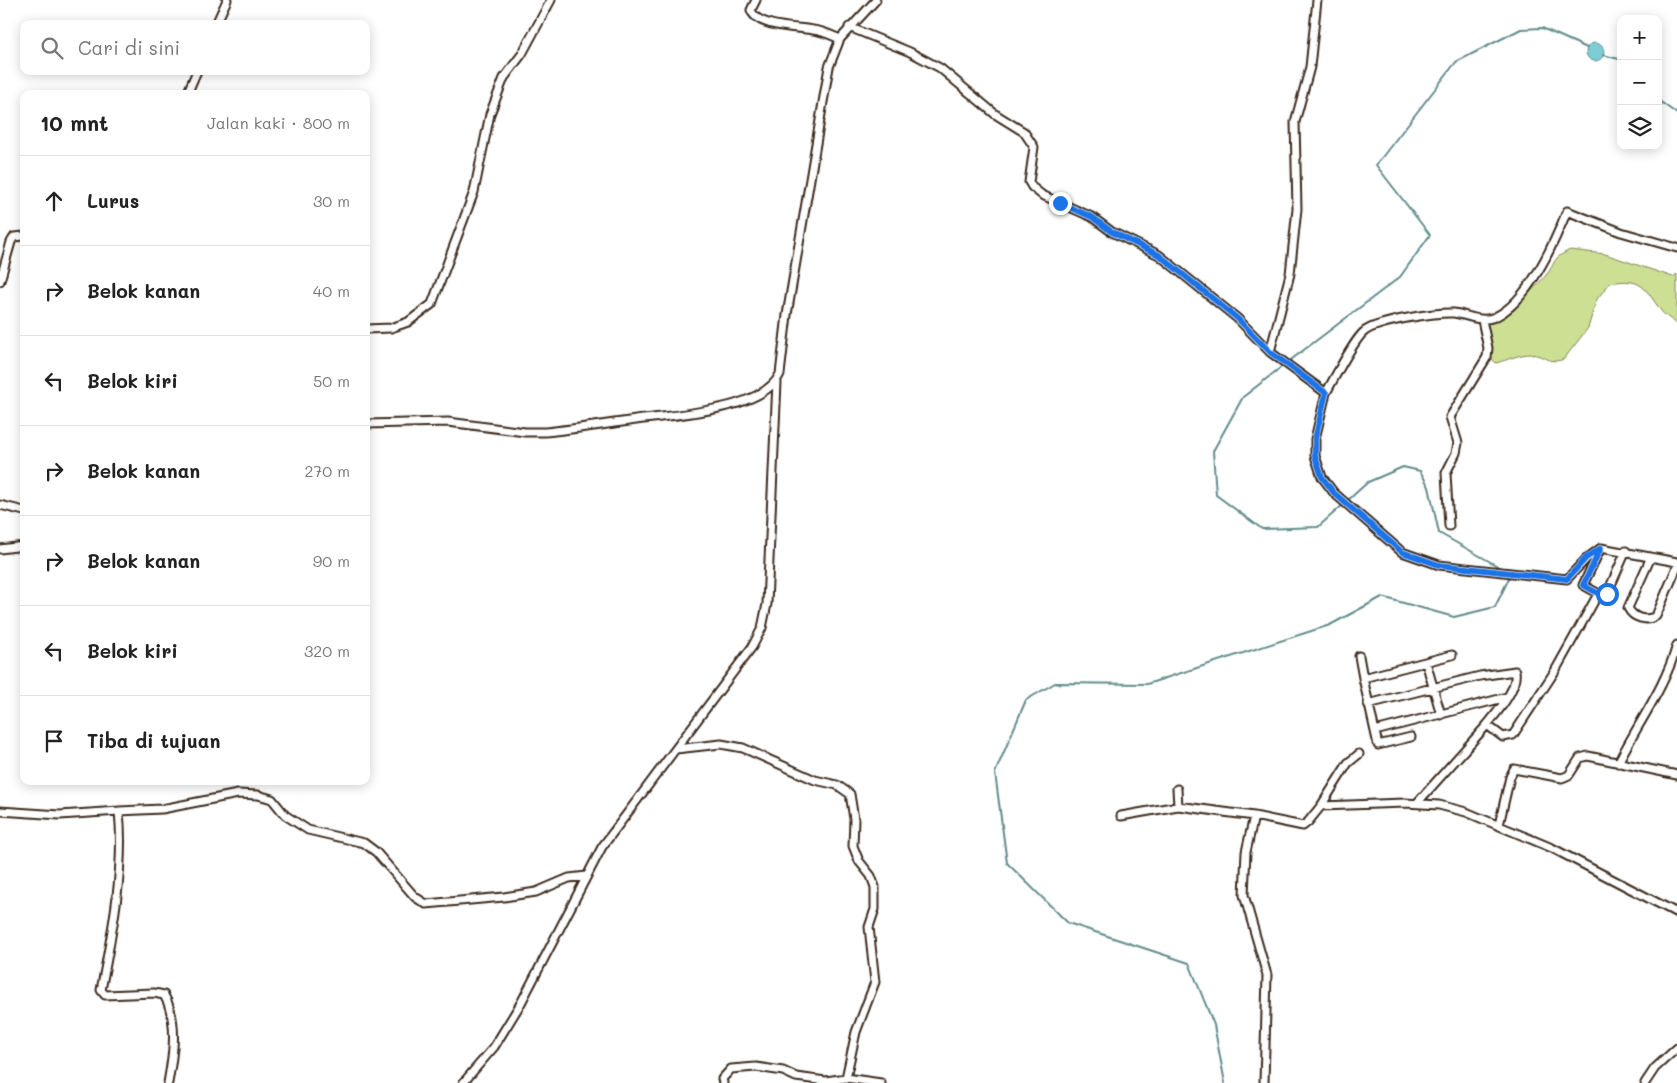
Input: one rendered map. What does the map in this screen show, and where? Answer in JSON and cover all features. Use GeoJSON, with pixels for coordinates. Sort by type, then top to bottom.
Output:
{"type":"FeatureCollection","features":[{"type":"Feature","properties":{"kind":"street"},"geometry":{"type":"LineString","coordinates":[[218,20],[227,0]]}},
{"type":"Feature","properties":{"kind":"street"},"geometry":{"type":"LineString","coordinates":[[370,329],[391,328],[408,322],[432,304],[474,192],[490,114],[504,78],[522,54],[551,0]]}},
{"type":"Feature","properties":{"kind":"street"},"geometry":{"type":"LineString","coordinates":[[756,0],[751,10],[758,18],[783,27],[815,30],[840,39]]}},
{"type":"Feature","properties":{"kind":"street"},"geometry":{"type":"LineString","coordinates":[[463,1083],[494,1047],[516,1010],[602,847],[745,658],[762,628],[767,604],[776,382],[780,374],[787,315],[825,86],[834,48],[849,27],[876,0]]}},
{"type":"Feature","properties":{"kind":"street"},"geometry":{"type":"LineString","coordinates":[[1270,352],[1290,274],[1297,209],[1294,122],[1310,66],[1317,0]]}},
{"type":"Feature","properties":{"kind":"street"},"geometry":{"type":"LineString","coordinates":[[849,27],[910,52],[958,80],[995,114],[1030,138],[1034,152],[1029,174],[1030,182],[1036,191],[1092,217],[1112,232],[1159,255],[1238,319],[1270,352],[1326,393]]}},
{"type":"Feature","properties":{"kind":"street"},"geometry":{"type":"LineString","coordinates":[[189,90],[195,75]]}},
{"type":"Feature","properties":{"kind":"street"},"geometry":{"type":"LineString","coordinates":[[1677,248],[1621,232],[1567,211],[1548,257],[1516,300],[1499,314],[1482,320],[1456,313],[1435,314],[1384,324],[1365,331],[1326,393],[1315,439],[1315,456],[1322,477],[1334,493],[1402,552],[1439,565],[1567,579],[1586,558],[1601,548],[1626,551],[1677,562]]}},
{"type":"Feature","properties":{"kind":"street"},"geometry":{"type":"LineString","coordinates":[[0,281],[11,242],[14,237],[20,236]]}},
{"type":"Feature","properties":{"kind":"street"},"geometry":{"type":"LineString","coordinates":[[1449,526],[1446,473],[1456,453],[1458,443],[1450,417],[1487,357],[1488,348],[1482,320]]}},
{"type":"Feature","properties":{"kind":"street"},"geometry":{"type":"LineString","coordinates":[[370,424],[448,422],[525,432],[575,430],[687,414],[725,406],[756,396],[776,382]]}},
{"type":"Feature","properties":{"kind":"street"},"geometry":{"type":"LineString","coordinates":[[0,506],[20,509]]}},
{"type":"Feature","properties":{"kind":"street"},"geometry":{"type":"LineString","coordinates":[[0,549],[20,546]]}},
{"type":"Feature","properties":{"kind":"street"},"geometry":{"type":"LineString","coordinates":[[1601,548],[1583,585],[1601,595],[1607,594],[1626,551]]}},
{"type":"Feature","properties":{"kind":"street"},"geometry":{"type":"LineString","coordinates":[[1651,557],[1628,608],[1630,612],[1642,619],[1650,619],[1656,616],[1677,567]]}},
{"type":"Feature","properties":{"kind":"street"},"geometry":{"type":"LineString","coordinates":[[1487,725],[1503,737],[1513,735],[1555,671],[1597,596]]}},
{"type":"Feature","properties":{"kind":"street"},"geometry":{"type":"LineString","coordinates":[[1618,763],[1664,681],[1677,645]]}},
{"type":"Feature","properties":{"kind":"street"},"geometry":{"type":"LineString","coordinates":[[1363,678],[1452,655]]}},
{"type":"Feature","properties":{"kind":"street"},"geometry":{"type":"LineString","coordinates":[[1359,656],[1378,745],[1411,737]]}},
{"type":"Feature","properties":{"kind":"street"},"geometry":{"type":"LineString","coordinates":[[1426,662],[1441,714]]}},
{"type":"Feature","properties":{"kind":"street"},"geometry":{"type":"LineString","coordinates":[[1368,704],[1494,673],[1515,671],[1517,679],[1487,725],[1417,803]]}},
{"type":"Feature","properties":{"kind":"street"},"geometry":{"type":"LineString","coordinates":[[1375,731],[1507,697]]}},
{"type":"Feature","properties":{"kind":"street"},"geometry":{"type":"LineString","coordinates":[[676,749],[721,744],[743,748],[815,780],[837,785],[850,794],[854,819],[853,846],[859,860],[871,876],[875,887],[875,909],[869,927],[875,982],[856,1032],[846,1078]]}},
{"type":"Feature","properties":{"kind":"street"},"geometry":{"type":"LineString","coordinates":[[1121,816],[1178,806],[1254,816],[1303,826],[1321,806],[1348,763],[1359,754]]}},
{"type":"Feature","properties":{"kind":"street"},"geometry":{"type":"LineString","coordinates":[[1499,825],[1510,777],[1514,769],[1562,778],[1569,775],[1576,762],[1582,757],[1677,775]]}},
{"type":"Feature","properties":{"kind":"street"},"geometry":{"type":"LineString","coordinates":[[1177,789],[1178,806]]}},
{"type":"Feature","properties":{"kind":"street"},"geometry":{"type":"LineString","coordinates":[[0,811],[60,816],[162,809],[238,794],[258,795],[272,800],[285,815],[308,830],[364,843],[376,852],[415,897],[426,904],[504,897],[536,892],[569,878],[587,876]]}},
{"type":"Feature","properties":{"kind":"street"},"geometry":{"type":"LineString","coordinates":[[1321,806],[1417,803],[1439,805],[1466,812],[1552,848],[1677,913]]}},
{"type":"Feature","properties":{"kind":"street"},"geometry":{"type":"LineString","coordinates":[[119,811],[117,894],[111,951],[102,990],[105,995],[112,996],[154,993],[164,995],[171,1017],[174,1036],[168,1083]]}},
{"type":"Feature","properties":{"kind":"street"},"geometry":{"type":"LineString","coordinates":[[1254,816],[1246,852],[1244,895],[1267,975],[1264,1083]]}},
{"type":"Feature","properties":{"kind":"street"},"geometry":{"type":"LineString","coordinates":[[1645,1083],[1655,1068],[1677,1048]]}},
{"type":"Feature","properties":{"kind":"street"},"geometry":{"type":"LineString","coordinates":[[723,1083],[722,1079],[731,1069],[756,1067],[783,1071],[796,1078],[826,1080],[846,1078],[881,1083]]}},
{"type":"Feature","properties":{"kind":"green space"},"geometry":{"type":"Polygon","coordinates":[[[1570,250],[1605,254],[1673,277],[1677,274],[1677,324],[1663,314],[1642,286],[1630,282],[1610,283],[1597,299],[1588,328],[1564,359],[1555,361],[1527,354],[1496,363],[1491,358],[1486,323],[1519,302],[1547,274],[1557,258],[1570,250]]]}},
{"type":"Feature","properties":{"kind":"water"},"geometry":{"type":"Polygon","coordinates":[[[1595,43],[1601,46],[1604,52],[1601,58],[1595,61],[1589,58],[1586,52],[1589,46],[1595,43]]]}},
{"type":"Feature","properties":{"kind":"waterway"},"geometry":{"type":"LineString","coordinates":[[1288,362],[1400,277],[1430,235],[1376,165],[1456,62],[1521,29],[1542,28],[1587,48]]}},
{"type":"Feature","properties":{"kind":"waterway"},"geometry":{"type":"LineString","coordinates":[[1603,55],[1620,60]]}},
{"type":"Feature","properties":{"kind":"waterway"},"geometry":{"type":"LineString","coordinates":[[1662,103],[1677,114]]}},
{"type":"Feature","properties":{"kind":"waterway"},"geometry":{"type":"LineString","coordinates":[[1284,365],[1243,397],[1213,451],[1216,495],[1262,529],[1318,527],[1344,504]]}},
{"type":"Feature","properties":{"kind":"waterway"},"geometry":{"type":"LineString","coordinates":[[1347,501],[1368,482],[1403,467],[1420,471],[1429,487],[1439,533],[1503,569]]}},
{"type":"Feature","properties":{"kind":"waterway"},"geometry":{"type":"LineString","coordinates":[[1225,1083],[1214,1025],[1189,963],[1068,923],[1007,863],[995,773],[1026,700],[1055,683],[1147,684],[1330,625],[1382,597],[1454,617],[1495,607],[1511,574]]}},
{"type":"Feature","properties":{"kind":"route"},"geometry":{"type":"LineString","coordinates":[[1060,203],[1092,217],[1112,232],[1159,255],[1238,319],[1270,352],[1326,393],[1315,439],[1315,456],[1322,477],[1334,493],[1402,552],[1439,565],[1567,579],[1586,558],[1601,548],[1583,585],[1601,595],[1607,594]]}}]}
